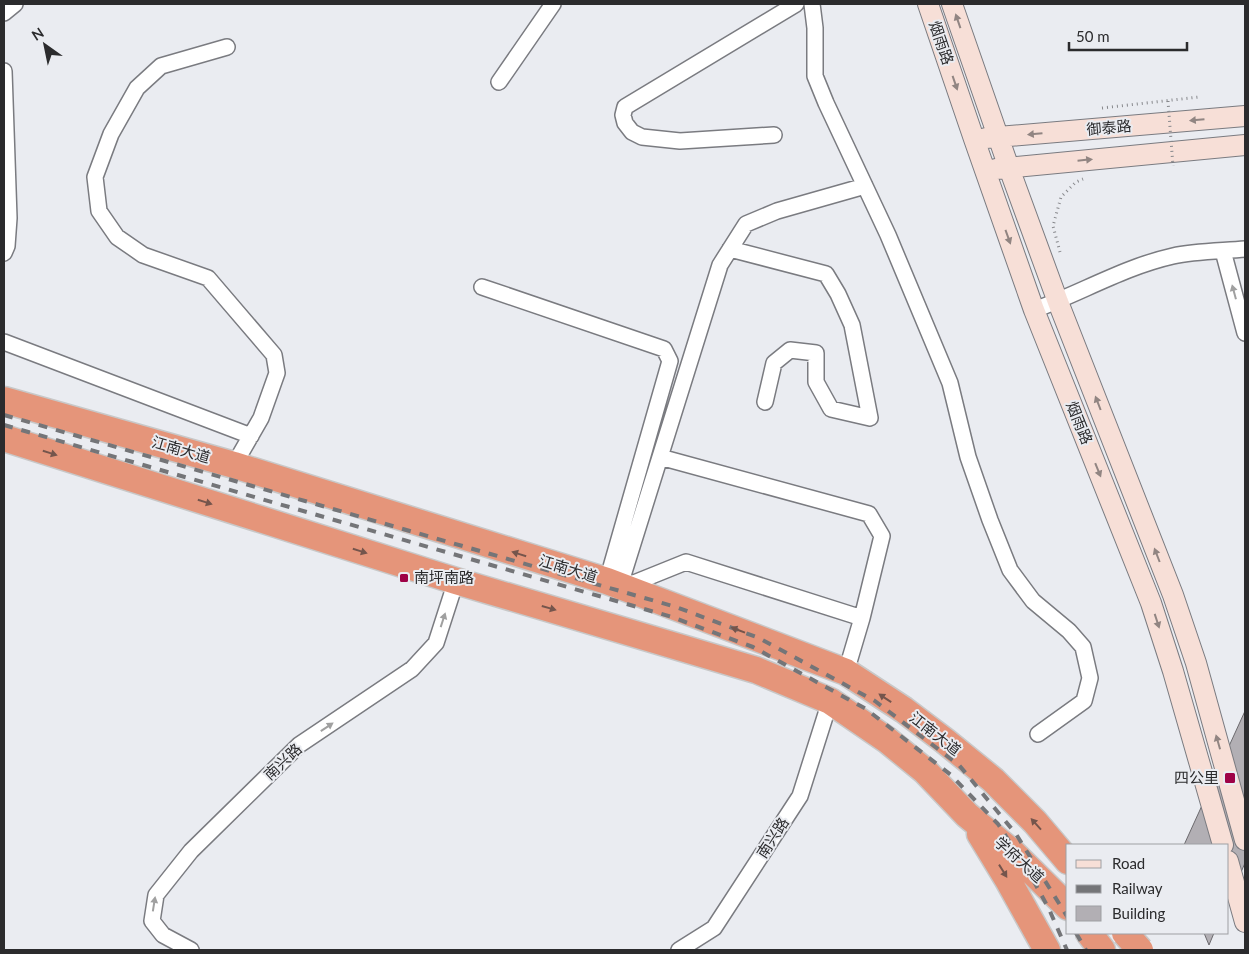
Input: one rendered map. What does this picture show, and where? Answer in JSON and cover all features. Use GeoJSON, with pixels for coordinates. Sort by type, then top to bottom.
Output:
{"type":"FeatureCollection","features":[{"type":"Feature","properties":{"kind":"highway","name":"江南大道"},"geometry":{"type":"LineString","coordinates":[[4,400],[234,465],[617,584],[846,672],[904,710],[993,780],[1035,822],[1066,860]]}},
{"type":"Feature","properties":{"kind":"highway"},"geometry":{"type":"LineString","coordinates":[[4,438],[456,581],[756,670],[830,701],[895,746],[925,770],[967,815],[1008,880],[1048,950]]}},
{"type":"Feature","properties":{"kind":"highway","name":"学府大道"},"geometry":{"type":"LineString","coordinates":[[967,815],[1012,852],[1066,904]]}},
{"type":"Feature","properties":{"kind":"highway"},"geometry":{"type":"LineString","coordinates":[[1090,934],[1102,950]]}},
{"type":"Feature","properties":{"kind":"highway"},"geometry":{"type":"LineString","coordinates":[[1121,934],[1129,950]]}},
{"type":"Feature","properties":{"kind":"highway"},"geometry":{"type":"LineString","coordinates":[[1126,934],[1140,950]]}},
{"type":"Feature","properties":{"kind":"main road","name":"烟雨路"},"geometry":{"type":"LineString","coordinates":[[928,4],[1034,310],[1151,603],[1173,671],[1223,844]]}},
{"type":"Feature","properties":{"kind":"main road","name":"烟雨路"},"geometry":{"type":"LineString","coordinates":[[952,4],[1058,302],[1173,595],[1196,664],[1245,840]]}},
{"type":"Feature","properties":{"kind":"main road","name":"御泰路"},"geometry":{"type":"LineString","coordinates":[[974,139],[1245,116]]}},
{"type":"Feature","properties":{"kind":"main road","name":"御泰路"},"geometry":{"type":"LineString","coordinates":[[984,170],[1245,145]]}},
{"type":"Feature","properties":{"kind":"main road"},"geometry":{"type":"LineString","coordinates":[[1229,865],[1245,922]]}},
{"type":"Feature","properties":{"kind":"street"},"geometry":{"type":"LineString","coordinates":[[4,14],[14,4]]}},
{"type":"Feature","properties":{"kind":"street"},"geometry":{"type":"LineString","coordinates":[[499,82],[553,4]]}},
{"type":"Feature","properties":{"kind":"street"},"geometry":{"type":"LineString","coordinates":[[774,135],[680,141],[642,137],[632,132],[625,123],[623,115],[625,107],[796,4]]}},
{"type":"Feature","properties":{"kind":"street"},"geometry":{"type":"LineString","coordinates":[[812,4],[815,28],[815,76],[888,235],[950,383],[968,457],[1010,570],[1033,601],[1069,631],[1083,647],[1090,678],[1084,701],[1038,734]]}},
{"type":"Feature","properties":{"kind":"street"},"geometry":{"type":"LineString","coordinates":[[228,47],[162,66],[137,88],[111,134],[95,177],[100,211],[117,238],[143,255],[208,278],[274,355],[277,373],[261,418],[234,465]]}},
{"type":"Feature","properties":{"kind":"street"},"geometry":{"type":"LineString","coordinates":[[4,71],[9,218],[8,246],[4,253]]}},
{"type":"Feature","properties":{"kind":"street"},"geometry":{"type":"LineString","coordinates":[[617,584],[660,457],[720,264],[746,224],[777,212],[865,186]]}},
{"type":"Feature","properties":{"kind":"street"},"geometry":{"type":"LineString","coordinates":[[730,249],[826,274],[838,294],[852,325],[870,418],[831,408],[816,382],[816,353],[790,350],[774,363],[765,402]]}},
{"type":"Feature","properties":{"kind":"street"},"geometry":{"type":"LineString","coordinates":[[1034,310],[1058,302],[1124,271],[1174,255],[1245,249]]}},
{"type":"Feature","properties":{"kind":"street"},"geometry":{"type":"LineString","coordinates":[[1223,251],[1245,332]]}},
{"type":"Feature","properties":{"kind":"street"},"geometry":{"type":"LineString","coordinates":[[482,287],[664,349],[670,361],[617,584]]}},
{"type":"Feature","properties":{"kind":"street"},"geometry":{"type":"LineString","coordinates":[[4,342],[251,436]]}},
{"type":"Feature","properties":{"kind":"street"},"geometry":{"type":"LineString","coordinates":[[660,457],[869,514],[882,536],[862,618],[846,672]]}},
{"type":"Feature","properties":{"kind":"street"},"geometry":{"type":"LineString","coordinates":[[617,584],[686,562],[862,618]]}},
{"type":"Feature","properties":{"kind":"street","name":"南兴路"},"geometry":{"type":"LineString","coordinates":[[191,950],[163,935],[152,920],[156,895],[191,851],[299,745],[412,669],[436,643],[456,581]]}},
{"type":"Feature","properties":{"kind":"street","name":"南兴路"},"geometry":{"type":"LineString","coordinates":[[679,950],[714,928],[800,796],[830,701]]}},
{"type":"Feature","properties":{"kind":"path"},"geometry":{"type":"LineString","coordinates":[[1102,108],[1200,97]]}},
{"type":"Feature","properties":{"kind":"path"},"geometry":{"type":"LineString","coordinates":[[1168,101],[1173,166]]}},
{"type":"Feature","properties":{"kind":"path"},"geometry":{"type":"LineString","coordinates":[[1062,260],[1053,226],[1061,197],[1076,182],[1089,177]]}},
{"type":"Feature","properties":{"kind":"building","name":"四公里"},"geometry":{"type":"Polygon","coordinates":[[[1245,711],[1245,863],[1229,900],[1229,844],[1184,844],[1245,711]]]}},
{"type":"Feature","properties":{"kind":"building"},"geometry":{"type":"Polygon","coordinates":[[[1204,934],[1214,934],[1209,945],[1204,934]]]}},
{"type":"Feature","properties":{"kind":"railway"},"geometry":{"type":"LineString","coordinates":[[4,415],[676,607],[759,638],[875,701],[959,765],[1016,834],[1066,915]]}},
{"type":"Feature","properties":{"kind":"railway"},"geometry":{"type":"LineString","coordinates":[[4,425],[672,617],[753,647],[866,709],[951,775],[998,824],[1026,867],[1049,909],[1067,950]]}},
{"type":"Feature","properties":{"kind":"railway"},"geometry":{"type":"LineString","coordinates":[[1077,934],[1086,950]]}},
{"type":"Feature","properties":{"kind":"place","name":"南坪南路"},"geometry":{"type":"Point","coordinates":[404,578]}},
{"type":"Feature","properties":{"kind":"place","name":"四公里"},"geometry":{"type":"Point","coordinates":[1230,778]}}]}
